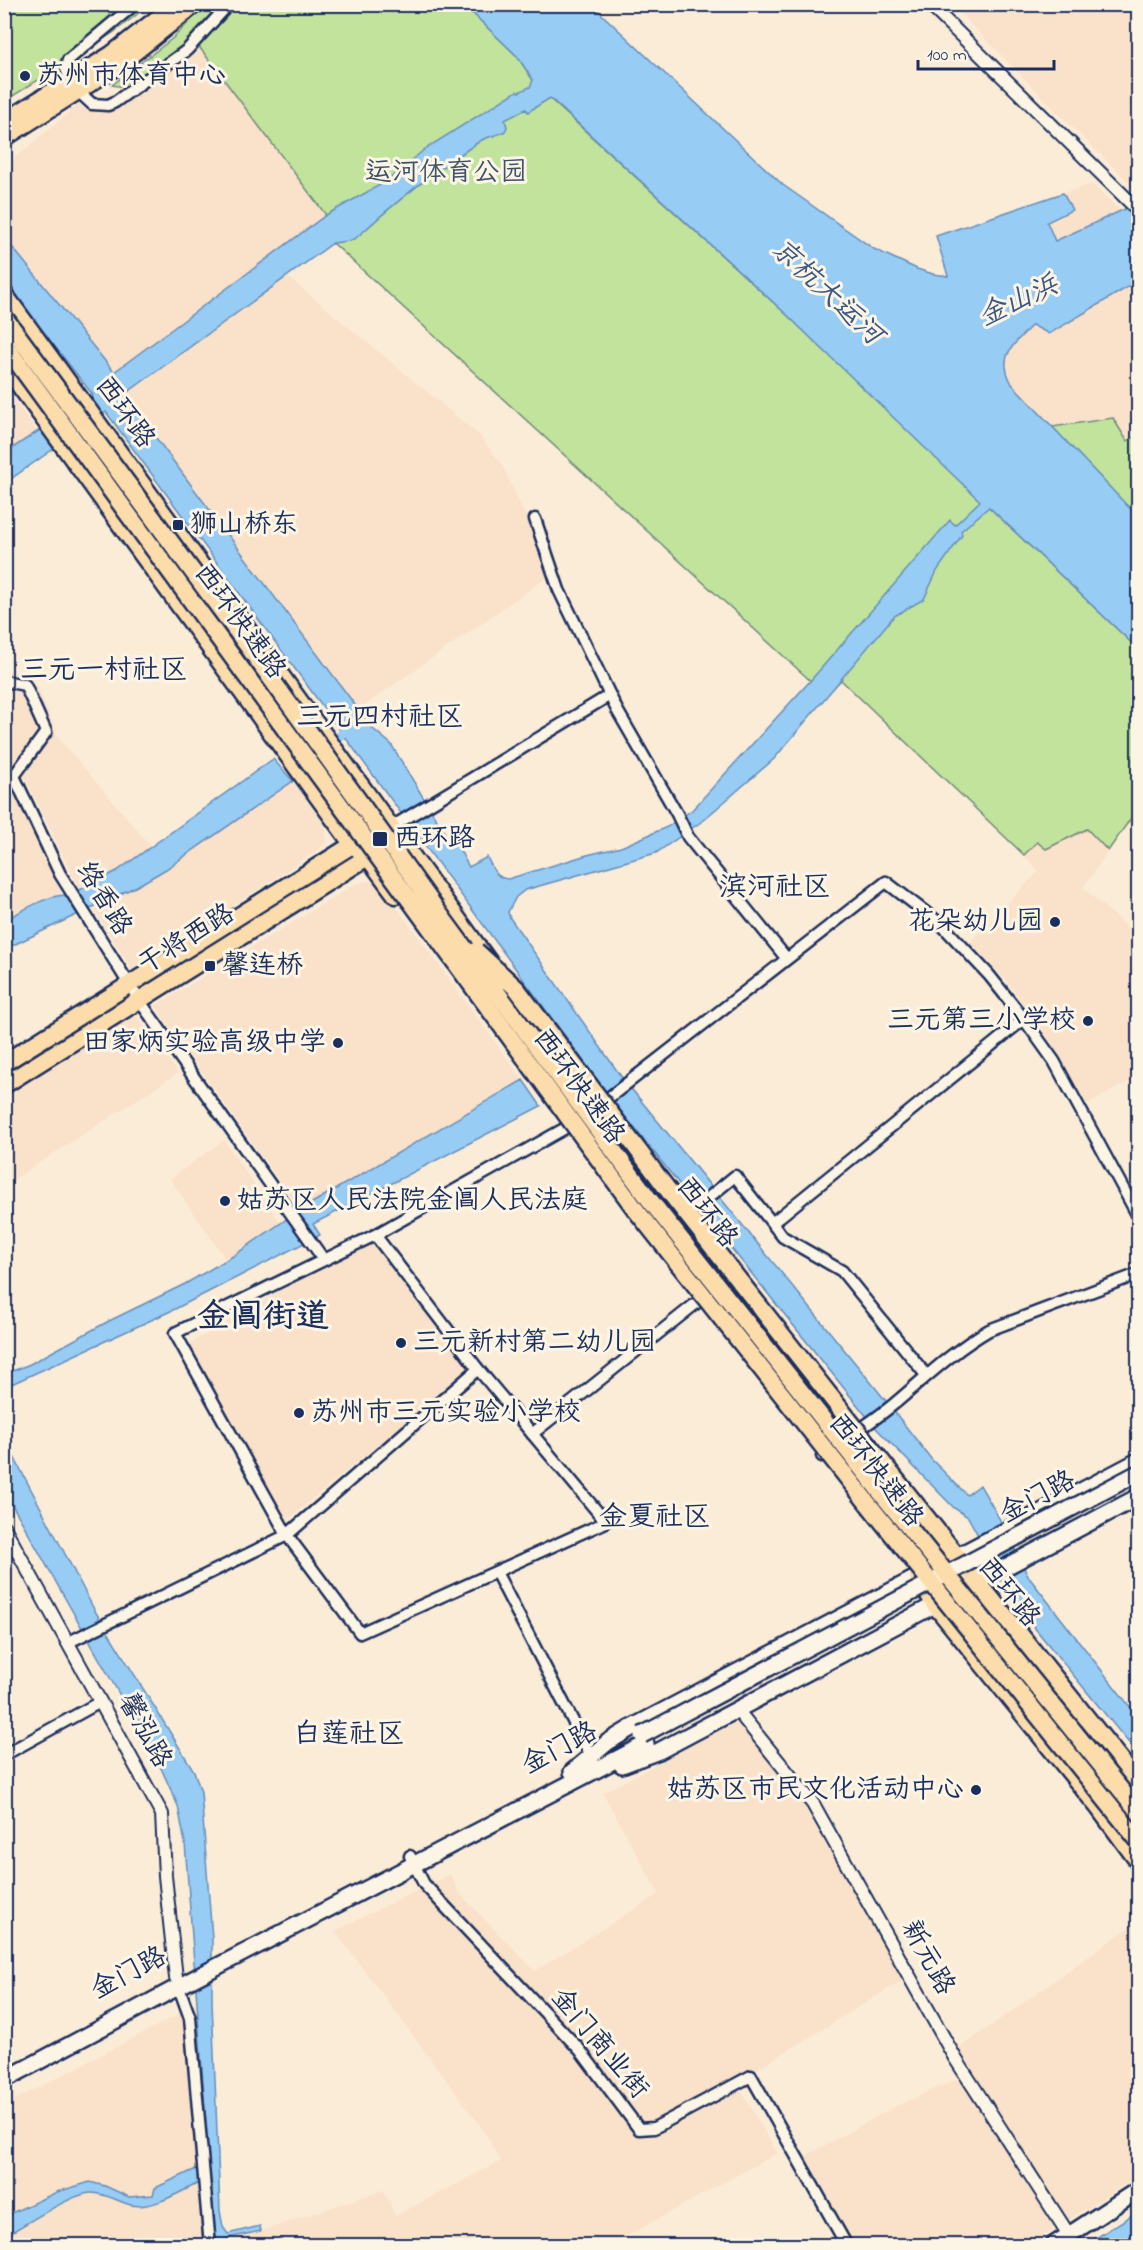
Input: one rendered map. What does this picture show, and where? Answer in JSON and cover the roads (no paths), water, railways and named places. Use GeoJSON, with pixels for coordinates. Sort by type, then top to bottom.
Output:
{"type":"FeatureCollection","features":[{"type":"Feature","properties":{"kind":"main road"},"geometry":{"type":"LineString","coordinates":[[4,138],[75,86],[176,4]]}},
{"type":"Feature","properties":{"kind":"main road"},"geometry":{"type":"LineString","coordinates":[[4,122],[144,47],[195,4]]}},
{"type":"Feature","properties":{"kind":"main road","name":"西环路"},"geometry":{"type":"LineString","coordinates":[[4,294],[394,827],[513,996],[602,1104],[678,1218],[850,1435],[954,1559]]}},
{"type":"Feature","properties":{"kind":"main road","name":"西环快速路"},"geometry":{"type":"LineString","coordinates":[[4,317],[247,645],[446,923],[649,1199],[874,1485],[1138,1810]]}},
{"type":"Feature","properties":{"kind":"main road","name":"西环快速路"},"geometry":{"type":"LineString","coordinates":[[4,344],[636,1210],[1138,1840]]}},
{"type":"Feature","properties":{"kind":"main road"},"geometry":{"type":"LineString","coordinates":[[4,358],[291,750],[360,840]]}},
{"type":"Feature","properties":{"kind":"main road"},"geometry":{"type":"LineString","coordinates":[[4,358],[15,379],[258,715],[360,840],[374,852],[466,967],[513,996]]}},
{"type":"Feature","properties":{"kind":"main road","name":"干将西路"},"geometry":{"type":"LineString","coordinates":[[4,1064],[360,840],[394,827]]}},
{"type":"Feature","properties":{"kind":"main road","name":"干将西路"},"geometry":{"type":"LineString","coordinates":[[4,1085],[374,852],[394,827]]}},
{"type":"Feature","properties":{"kind":"main road"},"geometry":{"type":"LineString","coordinates":[[374,852],[567,1128],[649,1238],[918,1577],[1138,1861]]}},
{"type":"Feature","properties":{"kind":"main road"},"geometry":{"type":"LineString","coordinates":[[446,923],[517,989],[671,1194],[889,1471],[954,1559],[1138,1782]]}},
{"type":"Feature","properties":{"kind":"main road"},"geometry":{"type":"LineString","coordinates":[[53,1033],[63,1048]]}},
{"type":"Feature","properties":{"kind":"main road"},"geometry":{"type":"LineString","coordinates":[[574,1776],[591,1755],[631,1728],[1138,1461]]}},
{"type":"Feature","properties":{"kind":"main road","name":"金门路"},"geometry":{"type":"LineString","coordinates":[[4,2079],[193,1974],[644,1739],[1138,1473]]}},
{"type":"Feature","properties":{"kind":"main road","name":"金门路"},"geometry":{"type":"LineString","coordinates":[[644,1739],[1138,1485]]}},
{"type":"Feature","properties":{"kind":"main road"},"geometry":{"type":"LineString","coordinates":[[574,1776],[648,1756],[1138,1497]]}},
{"type":"Feature","properties":{"kind":"main road","name":"西环路"},"geometry":{"type":"LineString","coordinates":[[975,1584],[1138,1795]]}},
{"type":"Feature","properties":{"kind":"main road"},"geometry":{"type":"LineString","coordinates":[[937,1604],[1138,1852]]}},
{"type":"Feature","properties":{"kind":"main road","name":"金门路"},"geometry":{"type":"LineString","coordinates":[[4,2070],[177,1983]]}},
{"type":"Feature","properties":{"kind":"main road"},"geometry":{"type":"LineString","coordinates":[[1052,2246],[1138,2190]]}},
{"type":"Feature","properties":{"kind":"street"},"geometry":{"type":"LineString","coordinates":[[135,4],[68,60],[66,69],[75,86],[92,104],[108,105],[115,102],[187,50],[229,4]]}},
{"type":"Feature","properties":{"kind":"street"},"geometry":{"type":"LineString","coordinates":[[929,4],[1135,207]]}},
{"type":"Feature","properties":{"kind":"street"},"geometry":{"type":"LineString","coordinates":[[535,519],[560,590],[610,695],[688,837],[787,959]]}},
{"type":"Feature","properties":{"kind":"street","name":"络香路"},"geometry":{"type":"LineString","coordinates":[[4,681],[25,685],[46,732],[10,778],[60,874],[140,1000],[324,1260]]}},
{"type":"Feature","properties":{"kind":"street"},"geometry":{"type":"LineString","coordinates":[[394,827],[610,695]]}},
{"type":"Feature","properties":{"kind":"street"},"geometry":{"type":"LineString","coordinates":[[375,1235],[478,1369],[606,1522],[360,1633],[287,1535],[175,1334],[375,1235],[567,1128],[602,1104],[886,882],[942,925],[989,975],[1024,1019],[1054,1061],[1138,1216]]}},
{"type":"Feature","properties":{"kind":"street"},"geometry":{"type":"LineString","coordinates":[[772,1223],[1024,1019]]}},
{"type":"Feature","properties":{"kind":"street"},"geometry":{"type":"LineString","coordinates":[[649,1238],[697,1208],[735,1176],[783,1237],[842,1271],[926,1375]]}},
{"type":"Feature","properties":{"kind":"street"},"geometry":{"type":"LineString","coordinates":[[822,1456],[869,1424],[967,1343],[989,1330],[1138,1274]]}},
{"type":"Feature","properties":{"kind":"street"},"geometry":{"type":"LineString","coordinates":[[532,1434],[699,1300]]}},
{"type":"Feature","properties":{"kind":"street"},"geometry":{"type":"LineString","coordinates":[[74,1639],[287,1535],[478,1369]]}},
{"type":"Feature","properties":{"kind":"street","name":"馨泓路"},"geometry":{"type":"LineString","coordinates":[[4,1527],[74,1639],[100,1702],[162,1814],[165,1876],[177,1983]]}},
{"type":"Feature","properties":{"kind":"street"},"geometry":{"type":"LineString","coordinates":[[496,1572],[591,1755]]}},
{"type":"Feature","properties":{"kind":"street"},"geometry":{"type":"LineString","coordinates":[[4,1755],[100,1702]]}},
{"type":"Feature","properties":{"kind":"street","name":"新元路"},"geometry":{"type":"LineString","coordinates":[[737,1710],[813,1804],[955,2058],[1069,2235]]}},
{"type":"Feature","properties":{"kind":"street","name":"金门商业街"},"geometry":{"type":"LineString","coordinates":[[412,1860],[424,1884],[580,2050],[639,2129],[654,2128],[751,2076],[847,2246]]}},
{"type":"Feature","properties":{"kind":"street"},"geometry":{"type":"LineString","coordinates":[[177,1983],[190,2018],[210,2246]]}},
{"type":"Feature","properties":{"kind":"water"},"geometry":{"type":"Polygon","coordinates":[[[463,4],[592,5],[783,185],[874,249],[933,274],[948,276],[936,236],[1063,193],[1072,210],[1047,222],[1055,241],[1138,203],[1138,262],[1135,264],[1138,281],[1049,334],[1032,325],[1009,351],[1006,365],[1012,384],[1138,517],[1138,649],[989,507],[961,531],[962,535],[937,571],[924,599],[894,616],[774,759],[701,822],[656,853],[525,890],[516,897],[508,912],[620,1075],[932,1460],[967,1495],[980,1485],[1028,1576],[1138,1717],[1138,1748],[1128,1742],[1033,1626],[1012,1597],[968,1517],[954,1508],[876,1428],[615,1104],[106,412],[5,483],[5,453],[93,395],[5,283],[4,237],[114,372],[326,215],[387,181],[425,149],[517,91],[530,87],[533,80],[517,56],[463,4]],[[550,98],[528,112],[526,109],[505,120],[507,127],[505,131],[483,139],[464,152],[401,199],[356,238],[333,243],[124,395],[373,729],[391,744],[453,847],[457,845],[469,867],[487,857],[497,875],[508,879],[621,847],[667,827],[692,810],[811,680],[950,520],[955,525],[980,501],[786,314],[550,98]]]}},
{"type":"Feature","properties":{"kind":"water"},"geometry":{"type":"Polygon","coordinates":[[[273,759],[293,781],[166,869],[137,886],[5,949],[5,920],[45,900],[62,895],[68,896],[117,871],[273,759]]]}},
{"type":"Feature","properties":{"kind":"water"},"geometry":{"type":"Polygon","coordinates":[[[523,1080],[541,1106],[313,1224],[320,1235],[173,1310],[5,1387],[5,1374],[30,1364],[107,1322],[185,1284],[233,1256],[300,1210],[523,1080]]]}},
{"type":"Feature","properties":{"kind":"water"},"geometry":{"type":"Polygon","coordinates":[[[4,1438],[95,1611],[194,1771],[201,1792],[212,1938],[212,2001],[220,2211],[223,2227],[228,2234],[260,2226],[261,2231],[228,2238],[225,2245],[216,2245],[210,2180],[158,2202],[140,2206],[96,2193],[83,2194],[5,2236],[5,2216],[57,2192],[90,2182],[129,2197],[153,2195],[155,2188],[209,2163],[185,1843],[178,1806],[161,1768],[5,1492],[4,1438]]]}},
{"type":"Feature","properties":{"kind":"water"},"geometry":{"type":"Polygon","coordinates":[[[1138,2211],[1138,2245],[1085,2245],[1138,2211]]]}},
{"type":"Feature","properties":{"kind":"place","name":"苏州市体育中心"},"geometry":{"type":"Point","coordinates":[25,76]}},
{"type":"Feature","properties":{"kind":"place","name":"狮山桥东"},"geometry":{"type":"Point","coordinates":[178,525]}},
{"type":"Feature","properties":{"kind":"place","name":"西环路"},"geometry":{"type":"Point","coordinates":[380,839]}},
{"type":"Feature","properties":{"kind":"place","name":"花朵幼儿园"},"geometry":{"type":"Point","coordinates":[1055,922]}},
{"type":"Feature","properties":{"kind":"place","name":"馨连桥"},"geometry":{"type":"Point","coordinates":[210,966]}},
{"type":"Feature","properties":{"kind":"place","name":"三元第三小学校"},"geometry":{"type":"Point","coordinates":[1088,1021]}},
{"type":"Feature","properties":{"kind":"place","name":"田家炳实验高级中学"},"geometry":{"type":"Point","coordinates":[338,1043]}},
{"type":"Feature","properties":{"kind":"place","name":"姑苏区人民法院金阊人民法庭"},"geometry":{"type":"Point","coordinates":[225,1201]}},
{"type":"Feature","properties":{"kind":"place","name":"三元新村第二幼儿园"},"geometry":{"type":"Point","coordinates":[401,1343]}},
{"type":"Feature","properties":{"kind":"place","name":"苏州市三元实验小学校"},"geometry":{"type":"Point","coordinates":[299,1413]}},
{"type":"Feature","properties":{"kind":"place","name":"姑苏区市民文化活动中心"},"geometry":{"type":"Point","coordinates":[976,1790]}},
{"type":"Feature","properties":{"kind":"district","name":"三元一村社区"},"geometry":{"type":"Point","coordinates":[104,671]}},
{"type":"Feature","properties":{"kind":"district","name":"三元四村社区"},"geometry":{"type":"Point","coordinates":[380,718]}},
{"type":"Feature","properties":{"kind":"district","name":"滨河社区"},"geometry":{"type":"Point","coordinates":[775,888]}},
{"type":"Feature","properties":{"kind":"district","name":"金阊街道"},"geometry":{"type":"Point","coordinates":[263,1318]}},
{"type":"Feature","properties":{"kind":"district","name":"金夏社区"},"geometry":{"type":"Point","coordinates":[655,1518]}},
{"type":"Feature","properties":{"kind":"district","name":"白莲社区"},"geometry":{"type":"Point","coordinates":[349,1735]}},
{"type":"Feature","properties":{"kind":"park label","name":"运河体育公园"},"geometry":{"type":"Point","coordinates":[446,173]}},
{"type":"Feature","properties":{"kind":"water label","name":"京杭大运河"},"geometry":{"type":"Point","coordinates":[826,293]}},
{"type":"Feature","properties":{"kind":"water label","name":"金山浜"},"geometry":{"type":"Point","coordinates":[1019,302]}}]}
